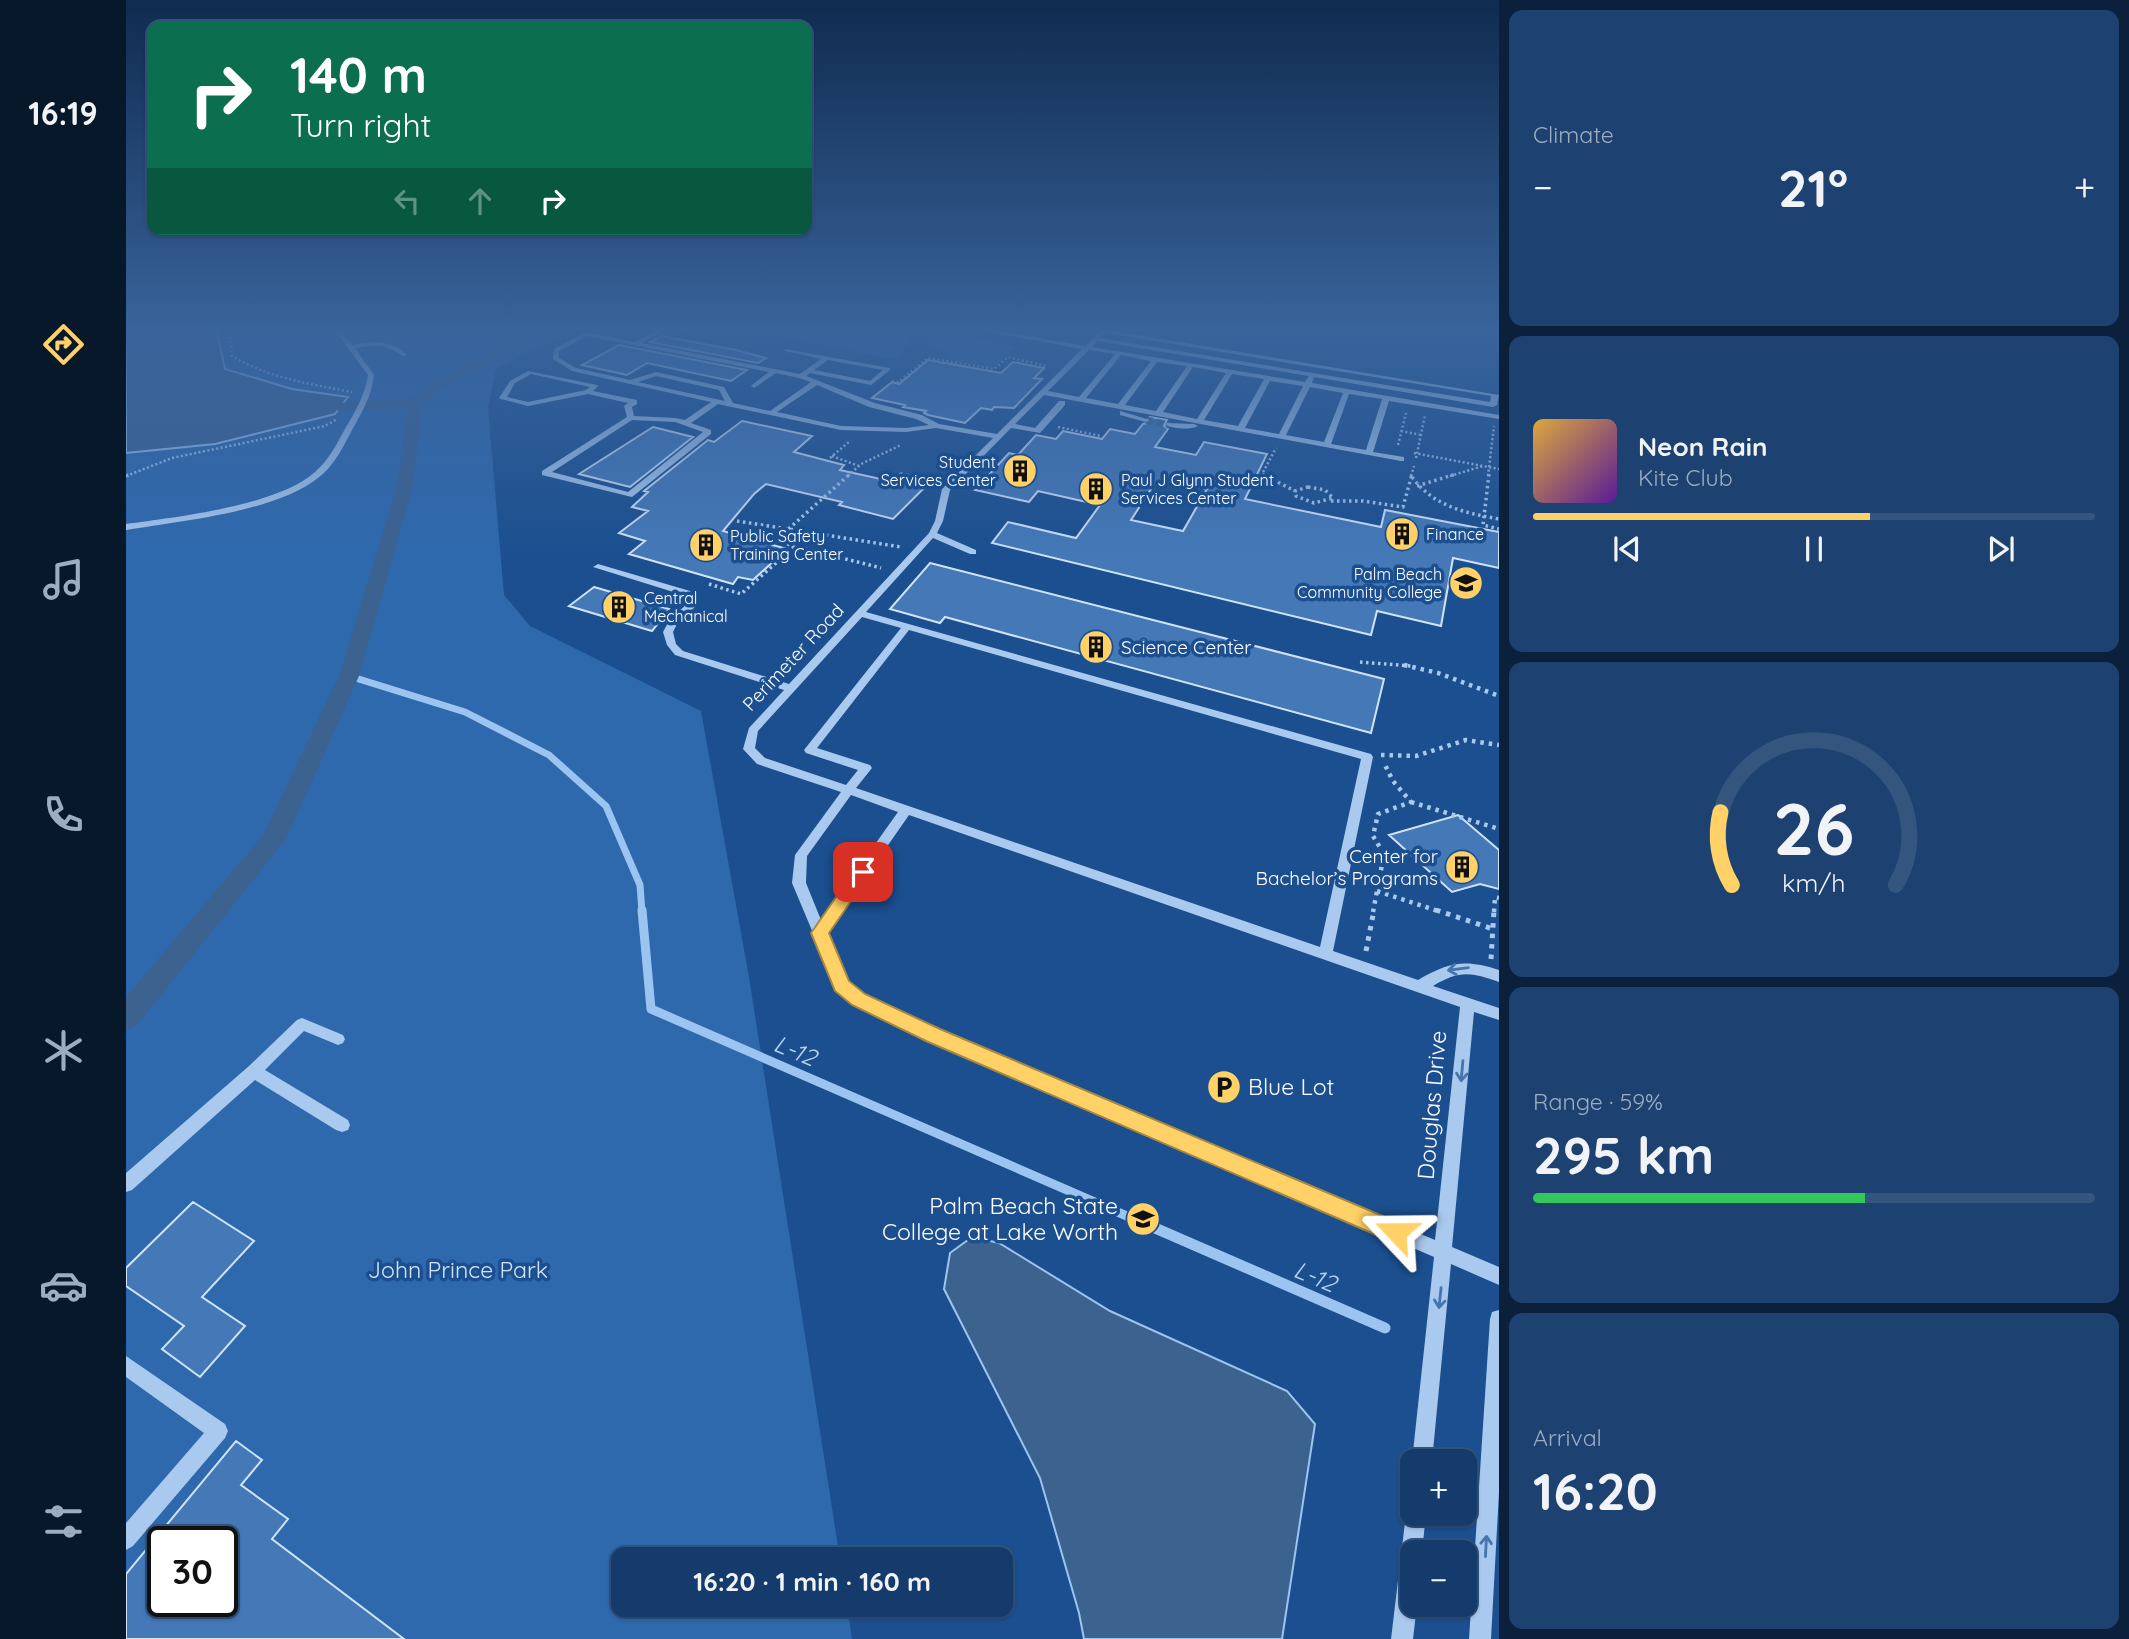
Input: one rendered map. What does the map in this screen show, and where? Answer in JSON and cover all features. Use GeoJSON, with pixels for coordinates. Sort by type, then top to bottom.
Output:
{"type":"FeatureCollection","features":[{"type":"Feature","properties":{"kind":"street"},"geometry":{"type":"LineString","coordinates":[[126,527],[214,513],[281,495],[317,475],[331,461],[363,404]]}},
{"type":"Feature","properties":{"kind":"street"},"geometry":{"type":"LineString","coordinates":[[630,404],[628,406],[631,418]]}},
{"type":"Feature","properties":{"kind":"street"},"geometry":{"type":"LineString","coordinates":[[686,423],[712,404]]}},
{"type":"Feature","properties":{"kind":"street"},"geometry":{"type":"LineString","coordinates":[[732,404],[850,428],[906,430],[933,426],[997,436]]}},
{"type":"Feature","properties":{"kind":"street"},"geometry":{"type":"LineString","coordinates":[[771,413],[783,404]]}},
{"type":"Feature","properties":{"kind":"street"},"geometry":{"type":"LineString","coordinates":[[871,404],[919,417],[933,426]]}},
{"type":"Feature","properties":{"kind":"street","name":"Perimeter Road"},"geometry":{"type":"LineString","coordinates":[[848,790],[761,761],[749,749],[753,730],[932,534],[942,520],[941,499],[946,489],[1029,404]]}},
{"type":"Feature","properties":{"kind":"street"},"geometry":{"type":"LineString","coordinates":[[1008,425],[1037,430],[1061,404]]}},
{"type":"Feature","properties":{"kind":"street"},"geometry":{"type":"LineString","coordinates":[[1105,404],[1130,417],[1146,420]]}},
{"type":"Feature","properties":{"kind":"street"},"geometry":{"type":"LineString","coordinates":[[1107,404],[1280,439],[1404,456]]}},
{"type":"Feature","properties":{"kind":"street"},"geometry":{"type":"LineString","coordinates":[[1158,414],[1164,404]]}},
{"type":"Feature","properties":{"kind":"street"},"geometry":{"type":"LineString","coordinates":[[1199,422],[1210,404]]}},
{"type":"Feature","properties":{"kind":"street"},"geometry":{"type":"LineString","coordinates":[[1240,429],[1253,404]]}},
{"type":"Feature","properties":{"kind":"street"},"geometry":{"type":"LineString","coordinates":[[1280,439],[1297,404]]}},
{"type":"Feature","properties":{"kind":"street"},"geometry":{"type":"LineString","coordinates":[[1327,445],[1342,404]]}},
{"type":"Feature","properties":{"kind":"street"},"geometry":{"type":"LineString","coordinates":[[1369,453],[1385,404]]}},
{"type":"Feature","properties":{"kind":"street"},"geometry":{"type":"LineString","coordinates":[[1427,404],[1499,417]]}},
{"type":"Feature","properties":{"kind":"street"},"geometry":{"type":"LineString","coordinates":[[631,418],[675,420],[708,432],[670,461],[661,473],[629,495],[545,473],[631,418]]}},
{"type":"Feature","properties":{"kind":"street"},"geometry":{"type":"LineString","coordinates":[[1170,425],[1223,426]]}},
{"type":"Feature","properties":{"kind":"street"},"geometry":{"type":"LineString","coordinates":[[932,534],[973,552]]}},
{"type":"Feature","properties":{"kind":"street"},"geometry":{"type":"LineString","coordinates":[[598,567],[687,593],[692,605],[672,622],[667,633],[668,643],[679,653],[789,688]]}},
{"type":"Feature","properties":{"kind":"street"},"geometry":{"type":"LineString","coordinates":[[860,613],[1367,757],[1325,954]]}},
{"type":"Feature","properties":{"kind":"street"},"geometry":{"type":"LineString","coordinates":[[907,626],[810,750],[866,768],[801,855],[799,883],[842,986],[859,1000],[955,1045],[1499,1276]]}},
{"type":"Feature","properties":{"kind":"street"},"geometry":{"type":"LineString","coordinates":[[848,790],[1499,1014]]}},
{"type":"Feature","properties":{"kind":"street"},"geometry":{"type":"LineString","coordinates":[[820,933],[906,810]]}},
{"type":"Feature","properties":{"kind":"street"},"geometry":{"type":"LineString","coordinates":[[1419,987],[1456,967],[1476,968],[1499,976]]}},
{"type":"Feature","properties":{"kind":"street","name":"Douglas Drive"},"geometry":{"type":"LineString","coordinates":[[1423,1449],[1468,1003]]}},
{"type":"Feature","properties":{"kind":"street"},"geometry":{"type":"LineString","coordinates":[[126,1184],[254,1071],[302,1024],[338,1039]]}},
{"type":"Feature","properties":{"kind":"street"},"geometry":{"type":"LineString","coordinates":[[254,1071],[342,1125]]}},
{"type":"Feature","properties":{"kind":"street"},"geometry":{"type":"LineString","coordinates":[[1480,1639],[1499,1319]]}},
{"type":"Feature","properties":{"kind":"street"},"geometry":{"type":"LineString","coordinates":[[126,1365],[218,1431],[126,1539]]}},
{"type":"Feature","properties":{"kind":"street"},"geometry":{"type":"LineString","coordinates":[[1402,1639],[1415,1526]]}},
{"type":"Feature","properties":{"kind":"path"},"geometry":{"type":"LineString","coordinates":[[1396,450],[1408,406]]}},
{"type":"Feature","properties":{"kind":"path"},"geometry":{"type":"LineString","coordinates":[[1295,491],[1296,496],[1317,503],[1363,501],[1404,507],[1426,409]]}},
{"type":"Feature","properties":{"kind":"path"},"geometry":{"type":"LineString","coordinates":[[126,476],[172,458],[324,426],[339,417]]}},
{"type":"Feature","properties":{"kind":"path"},"geometry":{"type":"LineString","coordinates":[[1065,419],[1057,427],[1101,436]]}},
{"type":"Feature","properties":{"kind":"path"},"geometry":{"type":"LineString","coordinates":[[1494,425],[1483,525],[1499,528]]}},
{"type":"Feature","properties":{"kind":"path"},"geometry":{"type":"LineString","coordinates":[[775,541],[859,466],[887,450],[919,438],[933,426]]}},
{"type":"Feature","properties":{"kind":"path"},"geometry":{"type":"LineString","coordinates":[[850,428],[853,439],[831,457],[859,466]]}},
{"type":"Feature","properties":{"kind":"path"},"geometry":{"type":"LineString","coordinates":[[1401,431],[1421,435]]}},
{"type":"Feature","properties":{"kind":"path"},"geometry":{"type":"LineString","coordinates":[[1280,439],[1261,476],[1295,491],[1308,487],[1320,489],[1330,493],[1333,498],[1331,501]]}},
{"type":"Feature","properties":{"kind":"path"},"geometry":{"type":"LineString","coordinates":[[1404,456],[1417,454],[1498,469]]}},
{"type":"Feature","properties":{"kind":"path"},"geometry":{"type":"LineString","coordinates":[[1417,486],[1483,466]]}},
{"type":"Feature","properties":{"kind":"path"},"geometry":{"type":"LineString","coordinates":[[899,474],[939,481]]}},
{"type":"Feature","properties":{"kind":"path"},"geometry":{"type":"LineString","coordinates":[[1411,476],[1417,486],[1443,503],[1484,517],[1499,519]]}},
{"type":"Feature","properties":{"kind":"path"},"geometry":{"type":"LineString","coordinates":[[737,521],[905,548]]}},
{"type":"Feature","properties":{"kind":"path"},"geometry":{"type":"LineString","coordinates":[[730,529],[885,569]]}},
{"type":"Feature","properties":{"kind":"path"},"geometry":{"type":"LineString","coordinates":[[709,584],[741,594],[795,546]]}},
{"type":"Feature","properties":{"kind":"path"},"geometry":{"type":"LineString","coordinates":[[1360,662],[1402,664],[1438,673],[1499,696]]}},
{"type":"Feature","properties":{"kind":"path"},"geometry":{"type":"LineString","coordinates":[[1499,745],[1466,740],[1416,756],[1380,753],[1393,781],[1411,802],[1499,829]]}},
{"type":"Feature","properties":{"kind":"path"},"geometry":{"type":"LineString","coordinates":[[1366,951],[1384,854],[1373,836],[1378,814],[1411,802]]}},
{"type":"Feature","properties":{"kind":"path"},"geometry":{"type":"LineString","coordinates":[[1377,891],[1493,929]]}},
{"type":"Feature","properties":{"kind":"path"},"geometry":{"type":"LineString","coordinates":[[1491,959],[1495,897],[1499,898]]}},
{"type":"Feature","properties":{"kind":"path"},"geometry":{"type":"LineString","coordinates":[[1482,957],[1499,961]]}},
{"type":"Feature","properties":{"kind":"green space","name":"John Prince Park"},"geometry":{"type":"Polygon","coordinates":[[[126,404],[489,404],[504,595],[530,626],[701,711],[749,977],[838,1547],[611,1547],[611,1617],[849,1617],[852,1639],[126,1639],[126,404]]]}},
{"type":"Feature","properties":{"kind":"shaded area"},"geometry":{"type":"Polygon","coordinates":[[[126,404],[342,404],[335,414],[215,444],[126,453],[126,404]]]}},
{"type":"Feature","properties":{"kind":"shaded area"},"geometry":{"type":"Polygon","coordinates":[[[972,1237],[999,1243],[1110,1311],[1287,1391],[1315,1424],[1282,1639],[1084,1639],[1040,1478],[944,1289],[950,1253],[972,1237]]]}},
{"type":"Feature","properties":{"kind":"building"},"geometry":{"type":"Polygon","coordinates":[[[903,404],[1017,404],[1014,408],[981,408],[965,423],[928,415],[924,413],[926,411],[903,407],[905,405],[903,404]]]}},
{"type":"Feature","properties":{"kind":"building"},"geometry":{"type":"Polygon","coordinates":[[[1150,417],[1167,420],[1164,426],[1168,429],[1155,447],[1196,455],[1204,442],[1267,454],[1245,499],[1381,527],[1385,510],[1499,532],[1499,568],[1453,558],[1441,626],[1377,611],[1371,635],[992,543],[1008,522],[1076,538],[1100,505],[1038,491],[1029,502],[975,490],[1009,453],[1018,455],[1036,435],[1056,439],[1063,431],[1102,439],[1110,429],[1135,434],[1143,424],[1151,422],[1150,417]],[[1161,480],[1158,484],[1155,483],[1131,520],[1183,531],[1207,489],[1161,480]]]}},
{"type":"Feature","properties":{"kind":"building"},"geometry":{"type":"Polygon","coordinates":[[[742,421],[812,436],[794,452],[844,465],[840,470],[885,480],[890,475],[928,484],[893,519],[839,505],[842,502],[766,484],[754,494],[723,531],[787,549],[753,580],[738,577],[733,584],[629,554],[645,541],[619,533],[648,511],[632,507],[648,492],[644,491],[708,440],[714,442],[742,421]]]}},
{"type":"Feature","properties":{"kind":"building"},"geometry":{"type":"Polygon","coordinates":[[[653,427],[693,437],[630,487],[579,474],[653,427]]]}},
{"type":"Feature","properties":{"kind":"building","name":"Science Center"},"geometry":{"type":"Polygon","coordinates":[[[930,563],[1384,679],[1371,733],[945,617],[940,623],[890,609],[930,563]]]}},
{"type":"Feature","properties":{"kind":"building","name":"Central Mechanical"},"geometry":{"type":"Polygon","coordinates":[[[594,587],[669,609],[652,631],[569,606],[594,587]]]}},
{"type":"Feature","properties":{"kind":"building","name":"Center for Bachelor’s Programs"},"geometry":{"type":"Polygon","coordinates":[[[1458,815],[1499,850],[1499,889],[1480,884],[1452,892],[1389,835],[1458,815]]]}},
{"type":"Feature","properties":{"kind":"building"},"geometry":{"type":"Polygon","coordinates":[[[193,1202],[254,1241],[202,1297],[245,1326],[200,1377],[162,1349],[184,1326],[126,1286],[126,1268],[193,1202]]]}},
{"type":"Feature","properties":{"kind":"building"},"geometry":{"type":"Polygon","coordinates":[[[236,1441],[262,1460],[241,1485],[288,1519],[272,1539],[404,1639],[126,1639],[126,1574],[147,1549],[147,1617],[238,1617],[238,1526],[166,1526],[236,1441]]]}},
{"type":"Feature","properties":{"kind":"waterway"},"geometry":{"type":"LineString","coordinates":[[339,407],[378,404]]}},
{"type":"Feature","properties":{"kind":"waterway"},"geometry":{"type":"LineString","coordinates":[[126,1018],[274,839],[349,676],[404,490],[416,404]]}},
{"type":"Feature","properties":{"kind":"waterway","name":"L-12"},"geometry":{"type":"LineString","coordinates":[[349,676],[465,712],[549,755],[606,806],[640,885],[642,912]]}},
{"type":"Feature","properties":{"kind":"waterway","name":"L-12"},"geometry":{"type":"LineString","coordinates":[[642,910],[651,1009],[1159,1230]]}},
{"type":"Feature","properties":{"kind":"waterway","name":"L-12"},"geometry":{"type":"LineString","coordinates":[[1155,1228],[1385,1328]]}},
{"type":"Feature","properties":{"kind":"tunnel"},"geometry":{"type":"LineString","coordinates":[[1146,420],[1170,425]]}},
{"type":"Feature","properties":{"kind":"place","name":"Student Services Center"},"geometry":{"type":"Point","coordinates":[1020,471]}},
{"type":"Feature","properties":{"kind":"place","name":"Paul J Glynn Student Services Center"},"geometry":{"type":"Point","coordinates":[1096,489]}},
{"type":"Feature","properties":{"kind":"place","name":"Finance"},"geometry":{"type":"Point","coordinates":[1402,534]}},
{"type":"Feature","properties":{"kind":"place","name":"Public Safety Training Center"},"geometry":{"type":"Point","coordinates":[706,545]}},
{"type":"Feature","properties":{"kind":"place","name":"Palm Beach Community College"},"geometry":{"type":"Point","coordinates":[1466,583]}},
{"type":"Feature","properties":{"kind":"place","name":"Central Mechanical"},"geometry":{"type":"Point","coordinates":[619,607]}},
{"type":"Feature","properties":{"kind":"place","name":"Science Center"},"geometry":{"type":"Point","coordinates":[1096,647]}},
{"type":"Feature","properties":{"kind":"place","name":"Center for Bachelor’s Programs"},"geometry":{"type":"Point","coordinates":[1462,867]}},
{"type":"Feature","properties":{"kind":"place","name":"Blue Lot"},"geometry":{"type":"Point","coordinates":[1224,1087]}},
{"type":"Feature","properties":{"kind":"place","name":"Palm Beach State College at Lake Worth"},"geometry":{"type":"Point","coordinates":[1143,1219]}},
{"type":"Feature","properties":{"kind":"route"},"geometry":{"type":"LineString","coordinates":[[863,872],[820,933],[842,986],[859,1000],[933,1035],[1396,1232]]}}]}
